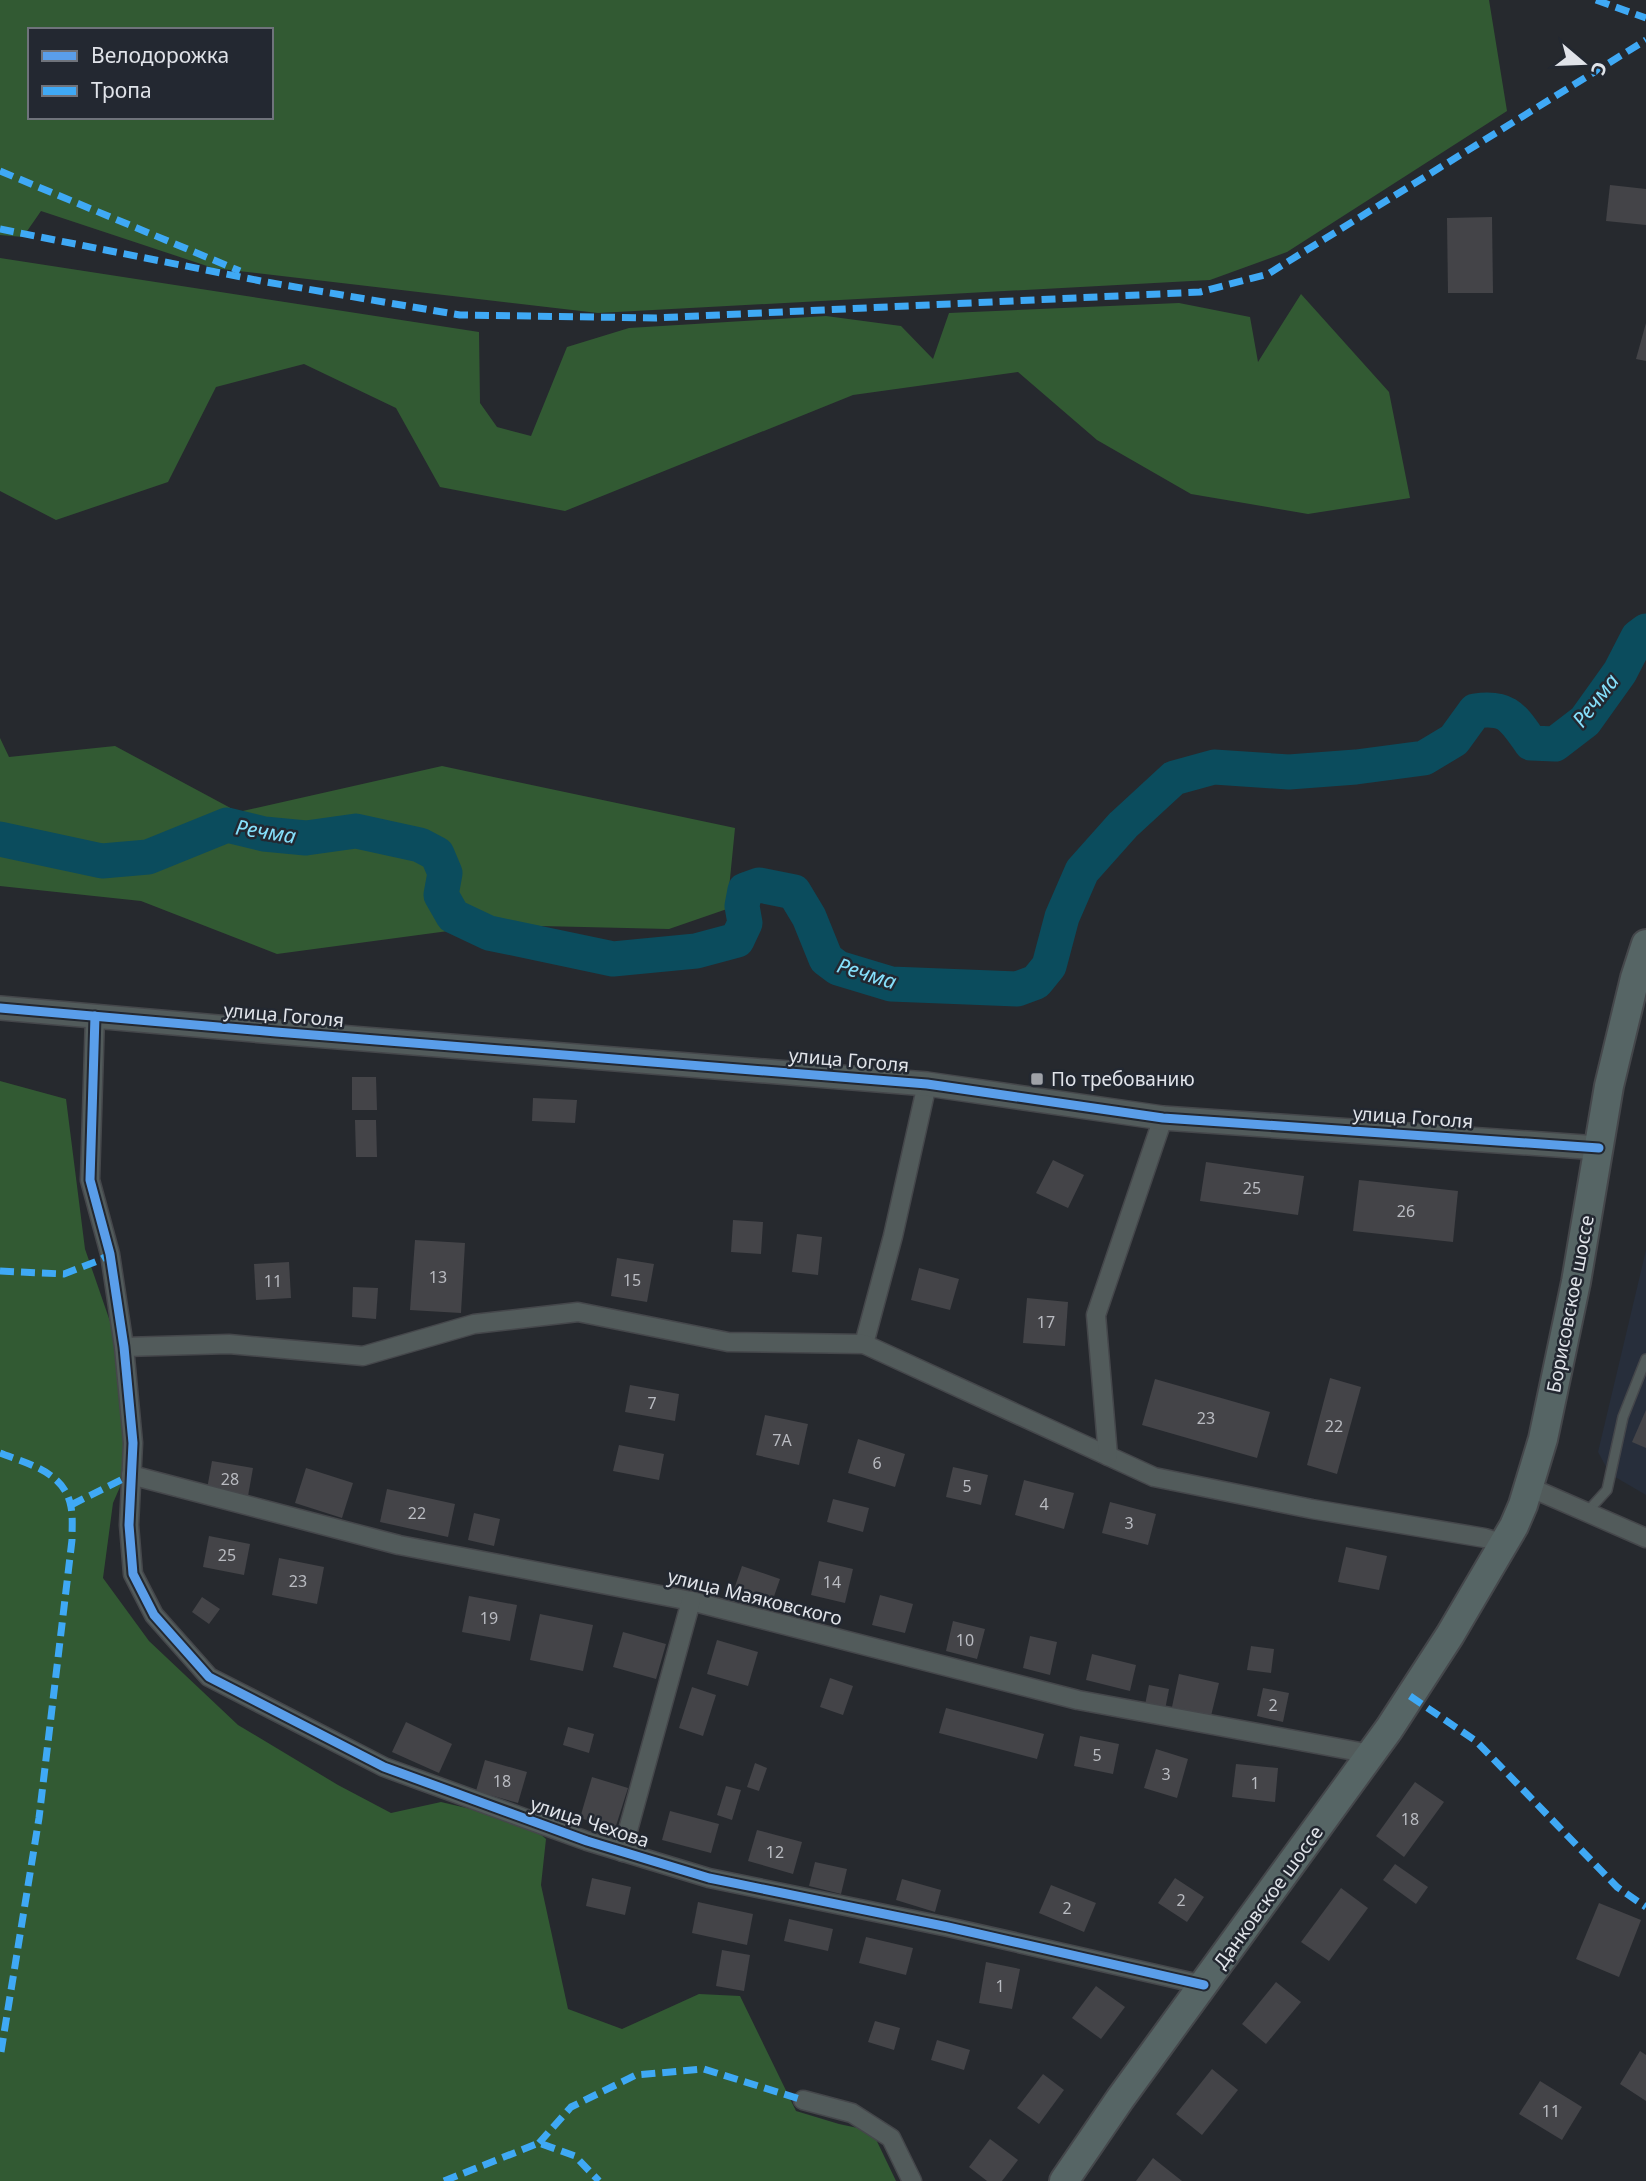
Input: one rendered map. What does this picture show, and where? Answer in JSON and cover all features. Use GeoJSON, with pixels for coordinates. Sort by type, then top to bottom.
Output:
{"type":"FeatureCollection","features":[{"type":"Feature","properties":{"kind":"main road","name":"Борисовское шоссе"},"geometry":{"type":"LineString","coordinates":[[1443,1645],[1505,1544],[1524,1505],[1543,1439],[1573,1295],[1618,1048],[1646,944]]}},
{"type":"Feature","properties":{"kind":"main road","name":"Данковское шоссе"},"geometry":{"type":"LineString","coordinates":[[1064,2181],[1120,2099],[1371,1754],[1443,1645]]}},
{"type":"Feature","properties":{"kind":"street","name":"улица Гоголя"},"geometry":{"type":"LineString","coordinates":[[0,1007],[927,1084],[1163,1118],[1599,1148]]}},
{"type":"Feature","properties":{"kind":"street","name":"улица Чехова"},"geometry":{"type":"LineString","coordinates":[[95,1016],[90,1180],[110,1254],[124,1347],[133,1443],[130,1525],[133,1574],[154,1615],[209,1676],[384,1768],[587,1842],[709,1878],[948,1927],[1204,1985]]}},
{"type":"Feature","properties":{"kind":"street"},"geometry":{"type":"LineString","coordinates":[[864,1344],[893,1236],[927,1084]]}},
{"type":"Feature","properties":{"kind":"street"},"geometry":{"type":"LineString","coordinates":[[1108,1456],[1096,1315],[1163,1118]]}},
{"type":"Feature","properties":{"kind":"street"},"geometry":{"type":"LineString","coordinates":[[124,1347],[229,1344],[363,1356],[474,1324],[578,1312],[728,1342],[864,1344],[1154,1477],[1312,1509],[1485,1538],[1505,1544]]}},
{"type":"Feature","properties":{"kind":"street","name":"улица Маяковского"},"geometry":{"type":"LineString","coordinates":[[131,1475],[399,1545],[691,1601],[1078,1700],[1371,1754]]}},
{"type":"Feature","properties":{"kind":"street"},"geometry":{"type":"LineString","coordinates":[[1529,1487],[1646,1538]]}},
{"type":"Feature","properties":{"kind":"street"},"geometry":{"type":"LineString","coordinates":[[622,1852],[691,1601]]}},
{"type":"Feature","properties":{"kind":"street"},"geometry":{"type":"LineString","coordinates":[[803,2099],[852,2113],[891,2138],[912,2181]]}},
{"type":"Feature","properties":{"kind":"lane"},"geometry":{"type":"LineString","coordinates":[[1587,1512],[1607,1490],[1623,1417],[1646,1359]]}},
{"type":"Feature","properties":{"kind":"shaded area"},"geometry":{"type":"Polygon","coordinates":[[[1646,1250],[1646,1495],[1610,1474],[1598,1452],[1646,1250]]]}},
{"type":"Feature","properties":{"kind":"green space"},"geometry":{"type":"Polygon","coordinates":[[[0,0],[1489,0],[1507,111],[1287,252],[1210,280],[598,313],[213,268],[41,211],[23,237],[0,235],[0,0]]]}},
{"type":"Feature","properties":{"kind":"green space"},"geometry":{"type":"Polygon","coordinates":[[[0,258],[479,332],[480,403],[497,427],[531,436],[567,347],[629,328],[826,316],[901,326],[933,359],[949,313],[1179,303],[1250,317],[1258,362],[1301,294],[1389,392],[1410,498],[1308,514],[1191,494],[1097,440],[1018,372],[853,395],[565,511],[440,487],[396,408],[304,364],[216,387],[168,482],[56,520],[0,491],[0,258]]]}},
{"type":"Feature","properties":{"kind":"green space"},"geometry":{"type":"Polygon","coordinates":[[[0,738],[9,757],[115,746],[238,812],[442,766],[735,828],[727,909],[669,929],[493,925],[277,954],[141,901],[0,886],[0,738]]]}},
{"type":"Feature","properties":{"kind":"green space"},"geometry":{"type":"Polygon","coordinates":[[[0,1081],[66,1099],[85,1249],[123,1359],[140,1441],[113,1503],[103,1578],[149,1641],[238,1725],[338,1785],[391,1813],[441,1802],[526,1822],[546,1839],[541,1885],[568,2009],[622,2029],[699,1994],[740,1996],[796,2111],[872,2131],[896,2181],[0,2181],[0,1081]]]}},
{"type":"Feature","properties":{"kind":"building"},"geometry":{"type":"Polygon","coordinates":[[[1610,185],[1646,189],[1646,225],[1606,221],[1610,185]]]}},
{"type":"Feature","properties":{"kind":"building"},"geometry":{"type":"Polygon","coordinates":[[[1492,217],[1493,293],[1448,293],[1447,218],[1492,217]]]}},
{"type":"Feature","properties":{"kind":"building"},"geometry":{"type":"Polygon","coordinates":[[[1646,323],[1646,361],[1636,359],[1646,323]]]}},
{"type":"Feature","properties":{"kind":"building"},"geometry":{"type":"Polygon","coordinates":[[[352,1077],[376,1077],[377,1110],[352,1110],[352,1077]]]}},
{"type":"Feature","properties":{"kind":"building"},"geometry":{"type":"Polygon","coordinates":[[[533,1098],[577,1100],[575,1123],[532,1121],[533,1098]]]}},
{"type":"Feature","properties":{"kind":"building"},"geometry":{"type":"Polygon","coordinates":[[[355,1120],[376,1120],[377,1157],[356,1157],[355,1120]]]}},
{"type":"Feature","properties":{"kind":"building"},"geometry":{"type":"Polygon","coordinates":[[[1053,1160],[1084,1175],[1068,1208],[1036,1193],[1053,1160]]]}},
{"type":"Feature","properties":{"kind":"building"},"geometry":{"type":"Polygon","coordinates":[[[1206,1162],[1304,1176],[1298,1215],[1200,1201],[1206,1162]]]}},
{"type":"Feature","properties":{"kind":"building"},"geometry":{"type":"Polygon","coordinates":[[[1359,1180],[1458,1191],[1453,1242],[1353,1231],[1359,1180]]]}},
{"type":"Feature","properties":{"kind":"building"},"geometry":{"type":"Polygon","coordinates":[[[733,1220],[763,1222],[761,1254],[731,1252],[733,1220]]]}},
{"type":"Feature","properties":{"kind":"building"},"geometry":{"type":"Polygon","coordinates":[[[797,1234],[822,1237],[818,1275],[792,1272],[797,1234]]]}},
{"type":"Feature","properties":{"kind":"building"},"geometry":{"type":"Polygon","coordinates":[[[415,1240],[465,1243],[461,1313],[410,1310],[415,1240]]]}},
{"type":"Feature","properties":{"kind":"building"},"geometry":{"type":"Polygon","coordinates":[[[617,1258],[654,1264],[647,1302],[611,1296],[617,1258]]]}},
{"type":"Feature","properties":{"kind":"building"},"geometry":{"type":"Polygon","coordinates":[[[289,1262],[291,1298],[256,1300],[254,1264],[289,1262]]]}},
{"type":"Feature","properties":{"kind":"building"},"geometry":{"type":"Polygon","coordinates":[[[919,1268],[959,1279],[950,1310],[911,1300],[919,1268]]]}},
{"type":"Feature","properties":{"kind":"building"},"geometry":{"type":"Polygon","coordinates":[[[353,1287],[378,1288],[376,1319],[352,1317],[353,1287]]]}},
{"type":"Feature","properties":{"kind":"building"},"geometry":{"type":"Polygon","coordinates":[[[1027,1298],[1068,1302],[1065,1346],[1023,1343],[1027,1298]]]}},
{"type":"Feature","properties":{"kind":"building"},"geometry":{"type":"Polygon","coordinates":[[[1330,1378],[1361,1387],[1337,1474],[1307,1465],[1330,1378]]]}},
{"type":"Feature","properties":{"kind":"building"},"geometry":{"type":"Polygon","coordinates":[[[1155,1379],[1270,1412],[1257,1458],[1142,1425],[1155,1379]]]}},
{"type":"Feature","properties":{"kind":"building"},"geometry":{"type":"Polygon","coordinates":[[[630,1385],[679,1394],[675,1421],[625,1412],[630,1385]]]}},
{"type":"Feature","properties":{"kind":"building"},"geometry":{"type":"Polygon","coordinates":[[[1646,1410],[1646,1448],[1632,1442],[1646,1410]]]}},
{"type":"Feature","properties":{"kind":"building"},"geometry":{"type":"Polygon","coordinates":[[[765,1415],[808,1424],[799,1465],[756,1455],[765,1415]]]}},
{"type":"Feature","properties":{"kind":"building"},"geometry":{"type":"Polygon","coordinates":[[[858,1439],[905,1454],[895,1487],[848,1473],[858,1439]]]}},
{"type":"Feature","properties":{"kind":"building"},"geometry":{"type":"Polygon","coordinates":[[[619,1445],[664,1454],[659,1480],[613,1471],[619,1445]]]}},
{"type":"Feature","properties":{"kind":"building"},"geometry":{"type":"Polygon","coordinates":[[[212,1461],[253,1468],[248,1496],[207,1489],[212,1461]]]}},
{"type":"Feature","properties":{"kind":"building"},"geometry":{"type":"Polygon","coordinates":[[[953,1467],[988,1475],[981,1505],[946,1497],[953,1467]]]}},
{"type":"Feature","properties":{"kind":"building"},"geometry":{"type":"Polygon","coordinates":[[[306,1468],[353,1483],[342,1518],[295,1503],[306,1468]]]}},
{"type":"Feature","properties":{"kind":"building"},"geometry":{"type":"Polygon","coordinates":[[[1024,1480],[1074,1493],[1064,1529],[1015,1515],[1024,1480]]]}},
{"type":"Feature","properties":{"kind":"building"},"geometry":{"type":"Polygon","coordinates":[[[387,1489],[455,1504],[448,1537],[380,1522],[387,1489]]]}},
{"type":"Feature","properties":{"kind":"building"},"geometry":{"type":"Polygon","coordinates":[[[833,1499],[869,1508],[863,1532],[827,1522],[833,1499]]]}},
{"type":"Feature","properties":{"kind":"building"},"geometry":{"type":"Polygon","coordinates":[[[1110,1502],[1156,1514],[1148,1545],[1102,1533],[1110,1502]]]}},
{"type":"Feature","properties":{"kind":"building"},"geometry":{"type":"Polygon","coordinates":[[[474,1513],[500,1519],[494,1546],[468,1540],[474,1513]]]}},
{"type":"Feature","properties":{"kind":"building"},"geometry":{"type":"Polygon","coordinates":[[[209,1536],[250,1544],[244,1575],[203,1567],[209,1536]]]}},
{"type":"Feature","properties":{"kind":"building"},"geometry":{"type":"Polygon","coordinates":[[[1346,1547],[1387,1556],[1379,1590],[1338,1582],[1346,1547]]]}},
{"type":"Feature","properties":{"kind":"building"},"geometry":{"type":"Polygon","coordinates":[[[279,1558],[324,1567],[317,1604],[272,1595],[279,1558]]]}},
{"type":"Feature","properties":{"kind":"building"},"geometry":{"type":"Polygon","coordinates":[[[819,1561],[853,1569],[845,1603],[811,1595],[819,1561]]]}},
{"type":"Feature","properties":{"kind":"building"},"geometry":{"type":"Polygon","coordinates":[[[742,1566],[780,1579],[770,1608],[732,1595],[742,1566]]]}},
{"type":"Feature","properties":{"kind":"building"},"geometry":{"type":"Polygon","coordinates":[[[880,1595],[913,1604],[905,1633],[872,1625],[880,1595]]]}},
{"type":"Feature","properties":{"kind":"building"},"geometry":{"type":"Polygon","coordinates":[[[469,1596],[517,1605],[510,1641],[462,1632],[469,1596]]]}},
{"type":"Feature","properties":{"kind":"building"},"geometry":{"type":"Polygon","coordinates":[[[202,1597],[220,1609],[209,1624],[192,1612],[202,1597]]]}},
{"type":"Feature","properties":{"kind":"building"},"geometry":{"type":"Polygon","coordinates":[[[540,1614],[593,1625],[583,1671],[530,1660],[540,1614]]]}},
{"type":"Feature","properties":{"kind":"building"},"geometry":{"type":"Polygon","coordinates":[[[953,1621],[985,1629],[977,1659],[946,1651],[953,1621]]]}},
{"type":"Feature","properties":{"kind":"building"},"geometry":{"type":"Polygon","coordinates":[[[623,1632],[666,1644],[656,1679],[613,1667],[623,1632]]]}},
{"type":"Feature","properties":{"kind":"building"},"geometry":{"type":"Polygon","coordinates":[[[1030,1636],[1057,1642],[1050,1675],[1023,1668],[1030,1636]]]}},
{"type":"Feature","properties":{"kind":"building"},"geometry":{"type":"Polygon","coordinates":[[[717,1640],[758,1652],[748,1686],[707,1674],[717,1640]]]}},
{"type":"Feature","properties":{"kind":"building"},"geometry":{"type":"Polygon","coordinates":[[[1251,1646],[1274,1649],[1271,1673],[1247,1670],[1251,1646]]]}},
{"type":"Feature","properties":{"kind":"building"},"geometry":{"type":"Polygon","coordinates":[[[1092,1654],[1136,1665],[1130,1691],[1086,1680],[1092,1654]]]}},
{"type":"Feature","properties":{"kind":"building"},"geometry":{"type":"Polygon","coordinates":[[[1179,1674],[1219,1683],[1211,1716],[1172,1707],[1179,1674]]]}},
{"type":"Feature","properties":{"kind":"building"},"geometry":{"type":"Polygon","coordinates":[[[830,1678],[853,1686],[843,1715],[820,1707],[830,1678]]]}},
{"type":"Feature","properties":{"kind":"building"},"geometry":{"type":"Polygon","coordinates":[[[1149,1685],[1169,1689],[1165,1710],[1145,1705],[1149,1685]]]}},
{"type":"Feature","properties":{"kind":"building"},"geometry":{"type":"Polygon","coordinates":[[[692,1687],[716,1695],[703,1736],[679,1728],[692,1687]]]}},
{"type":"Feature","properties":{"kind":"building"},"geometry":{"type":"Polygon","coordinates":[[[1263,1688],[1289,1693],[1283,1722],[1257,1716],[1263,1688]]]}},
{"type":"Feature","properties":{"kind":"building"},"geometry":{"type":"Polygon","coordinates":[[[946,1708],[1044,1734],[1037,1759],[939,1733],[946,1708]]]}},
{"type":"Feature","properties":{"kind":"building"},"geometry":{"type":"Polygon","coordinates":[[[406,1722],[452,1744],[439,1773],[392,1752],[406,1722]]]}},
{"type":"Feature","properties":{"kind":"building"},"geometry":{"type":"Polygon","coordinates":[[[568,1727],[594,1734],[589,1753],[563,1745],[568,1727]]]}},
{"type":"Feature","properties":{"kind":"building"},"geometry":{"type":"Polygon","coordinates":[[[1080,1736],[1119,1744],[1113,1774],[1074,1766],[1080,1736]]]}},
{"type":"Feature","properties":{"kind":"building"},"geometry":{"type":"Polygon","coordinates":[[[1156,1749],[1188,1759],[1177,1798],[1144,1788],[1156,1749]]]}},
{"type":"Feature","properties":{"kind":"building"},"geometry":{"type":"Polygon","coordinates":[[[485,1760],[527,1772],[518,1803],[476,1791],[485,1760]]]}},
{"type":"Feature","properties":{"kind":"building"},"geometry":{"type":"Polygon","coordinates":[[[755,1763],[767,1768],[759,1791],[747,1787],[755,1763]]]}},
{"type":"Feature","properties":{"kind":"building"},"geometry":{"type":"Polygon","coordinates":[[[1236,1764],[1278,1768],[1275,1802],[1232,1797],[1236,1764]]]}},
{"type":"Feature","properties":{"kind":"building"},"geometry":{"type":"Polygon","coordinates":[[[592,1777],[628,1788],[615,1829],[580,1818],[592,1777]]]}},
{"type":"Feature","properties":{"kind":"building"},"geometry":{"type":"Polygon","coordinates":[[[1415,1782],[1444,1802],[1404,1857],[1376,1836],[1415,1782]]]}},
{"type":"Feature","properties":{"kind":"building"},"geometry":{"type":"Polygon","coordinates":[[[726,1786],[741,1790],[732,1820],[717,1815],[726,1786]]]}},
{"type":"Feature","properties":{"kind":"building"},"geometry":{"type":"Polygon","coordinates":[[[670,1811],[719,1824],[711,1853],[662,1840],[670,1811]]]}},
{"type":"Feature","properties":{"kind":"building"},"geometry":{"type":"Polygon","coordinates":[[[757,1830],[802,1842],[793,1874],[748,1861],[757,1830]]]}},
{"type":"Feature","properties":{"kind":"building"},"geometry":{"type":"Polygon","coordinates":[[[815,1862],[847,1869],[841,1894],[809,1886],[815,1862]]]}},
{"type":"Feature","properties":{"kind":"building"},"geometry":{"type":"Polygon","coordinates":[[[1395,1864],[1428,1887],[1416,1904],[1383,1880],[1395,1864]]]}},
{"type":"Feature","properties":{"kind":"building"},"geometry":{"type":"Polygon","coordinates":[[[592,1878],[631,1887],[625,1915],[586,1906],[592,1878]]]}},
{"type":"Feature","properties":{"kind":"building"},"geometry":{"type":"Polygon","coordinates":[[[1175,1878],[1204,1897],[1187,1922],[1158,1903],[1175,1878]]]}},
{"type":"Feature","properties":{"kind":"building"},"geometry":{"type":"Polygon","coordinates":[[[902,1879],[941,1890],[935,1912],[896,1900],[902,1879]]]}},
{"type":"Feature","properties":{"kind":"building"},"geometry":{"type":"Polygon","coordinates":[[[1051,1885],[1096,1903],[1084,1932],[1039,1913],[1051,1885]]]}},
{"type":"Feature","properties":{"kind":"building"},"geometry":{"type":"Polygon","coordinates":[[[1341,1888],[1368,1908],[1329,1961],[1301,1942],[1341,1888]]]}},
{"type":"Feature","properties":{"kind":"building"},"geometry":{"type":"Polygon","coordinates":[[[698,1902],[753,1914],[747,1945],[692,1933],[698,1902]]]}},
{"type":"Feature","properties":{"kind":"building"},"geometry":{"type":"Polygon","coordinates":[[[1599,1903],[1641,1920],[1619,1977],[1576,1959],[1599,1903]]]}},
{"type":"Feature","properties":{"kind":"building"},"geometry":{"type":"Polygon","coordinates":[[[789,1919],[833,1929],[828,1951],[784,1941],[789,1919]]]}},
{"type":"Feature","properties":{"kind":"building"},"geometry":{"type":"Polygon","coordinates":[[[866,1937],[913,1948],[906,1975],[859,1963],[866,1937]]]}},
{"type":"Feature","properties":{"kind":"building"},"geometry":{"type":"Polygon","coordinates":[[[722,1950],[750,1955],[744,1991],[716,1986],[722,1950]]]}},
{"type":"Feature","properties":{"kind":"building"},"geometry":{"type":"Polygon","coordinates":[[[986,1962],[1020,1969],[1012,2009],[979,2003],[986,1962]]]}},
{"type":"Feature","properties":{"kind":"building"},"geometry":{"type":"Polygon","coordinates":[[[1276,1982],[1301,2002],[1266,2044],[1242,2024],[1276,1982]]]}},
{"type":"Feature","properties":{"kind":"building"},"geometry":{"type":"Polygon","coordinates":[[[1096,1986],[1125,2007],[1101,2039],[1072,2018],[1096,1986]]]}},
{"type":"Feature","properties":{"kind":"building"},"geometry":{"type":"Polygon","coordinates":[[[875,2021],[900,2028],[894,2050],[868,2042],[875,2021]]]}},
{"type":"Feature","properties":{"kind":"building"},"geometry":{"type":"Polygon","coordinates":[[[937,2040],[970,2050],[964,2070],[931,2060],[937,2040]]]}},
{"type":"Feature","properties":{"kind":"building"},"geometry":{"type":"Polygon","coordinates":[[[1640,2051],[1646,2055],[1646,2101],[1620,2084],[1640,2051]]]}},
{"type":"Feature","properties":{"kind":"building"},"geometry":{"type":"Polygon","coordinates":[[[1212,2069],[1238,2090],[1202,2135],[1176,2114],[1212,2069]]]}},
{"type":"Feature","properties":{"kind":"building"},"geometry":{"type":"Polygon","coordinates":[[[1043,2074],[1064,2090],[1039,2124],[1017,2108],[1043,2074]]]}},
{"type":"Feature","properties":{"kind":"building"},"geometry":{"type":"Polygon","coordinates":[[[1540,2081],[1582,2107],[1562,2140],[1519,2114],[1540,2081]]]}},
{"type":"Feature","properties":{"kind":"building"},"geometry":{"type":"Polygon","coordinates":[[[990,2139],[1018,2160],[1002,2181],[987,2181],[969,2167],[990,2139]]]}},
{"type":"Feature","properties":{"kind":"building"},"geometry":{"type":"Polygon","coordinates":[[[1153,2158],[1182,2181],[1136,2181],[1153,2158]]]}},
{"type":"Feature","properties":{"kind":"waterway","name":"Речма"},"geometry":{"type":"LineString","coordinates":[[0,839],[102,861],[148,857],[227,825],[264,834],[306,838],[356,831],[420,845],[437,854],[445,873],[441,895],[453,916],[489,933],[613,959],[696,951],[737,940],[745,923],[742,906],[745,890],[759,885],[794,892],[809,917],[826,959],[838,968],[891,984],[1017,989],[1036,982],[1049,966],[1062,917],[1082,871],[1123,825],[1174,778],[1214,767],[1289,772],[1424,758],[1454,740],[1475,711],[1486,710],[1495,710],[1509,716],[1531,743],[1555,744],[1585,721],[1620,672],[1638,637],[1646,631]]}},
{"type":"Feature","properties":{"kind":"marked path"},"geometry":{"type":"LineString","coordinates":[[1596,0],[1646,18]]}},
{"type":"Feature","properties":{"kind":"marked path"},"geometry":{"type":"LineString","coordinates":[[0,229],[266,282],[460,315],[656,318],[1200,292],[1268,274],[1646,40]]}},
{"type":"Feature","properties":{"kind":"marked path"},"geometry":{"type":"LineString","coordinates":[[0,171],[240,271]]}},
{"type":"Feature","properties":{"kind":"marked path"},"geometry":{"type":"LineString","coordinates":[[0,1271],[64,1274],[110,1254]]}},
{"type":"Feature","properties":{"kind":"marked path"},"geometry":{"type":"LineString","coordinates":[[0,1453],[53,1477],[67,1495],[72,1523],[39,1818],[0,2058]]}},
{"type":"Feature","properties":{"kind":"marked path"},"geometry":{"type":"LineString","coordinates":[[71,1505],[131,1475]]}},
{"type":"Feature","properties":{"kind":"marked path"},"geometry":{"type":"LineString","coordinates":[[1410,1696],[1476,1741],[1617,1887],[1646,1907]]}},
{"type":"Feature","properties":{"kind":"marked path"},"geometry":{"type":"LineString","coordinates":[[539,2143],[571,2107],[636,2075],[704,2069],[803,2100]]}},
{"type":"Feature","properties":{"kind":"marked path"},"geometry":{"type":"LineString","coordinates":[[444,2181],[539,2143],[575,2156],[599,2181]]}},
{"type":"Feature","properties":{"kind":"cycle path"},"geometry":{"type":"LineString","coordinates":[[0,1008],[927,1084],[1163,1118],[1599,1148]]}},
{"type":"Feature","properties":{"kind":"cycle path"},"geometry":{"type":"LineString","coordinates":[[95,1016],[90,1180],[110,1254],[124,1347],[133,1443],[129,1525],[133,1574],[154,1615],[209,1677],[384,1767],[587,1841],[709,1878],[948,1927],[1204,1985]]}},
{"type":"Feature","properties":{"kind":"place","name":"По требованию"},"geometry":{"type":"Point","coordinates":[1037,1079]}}]}
